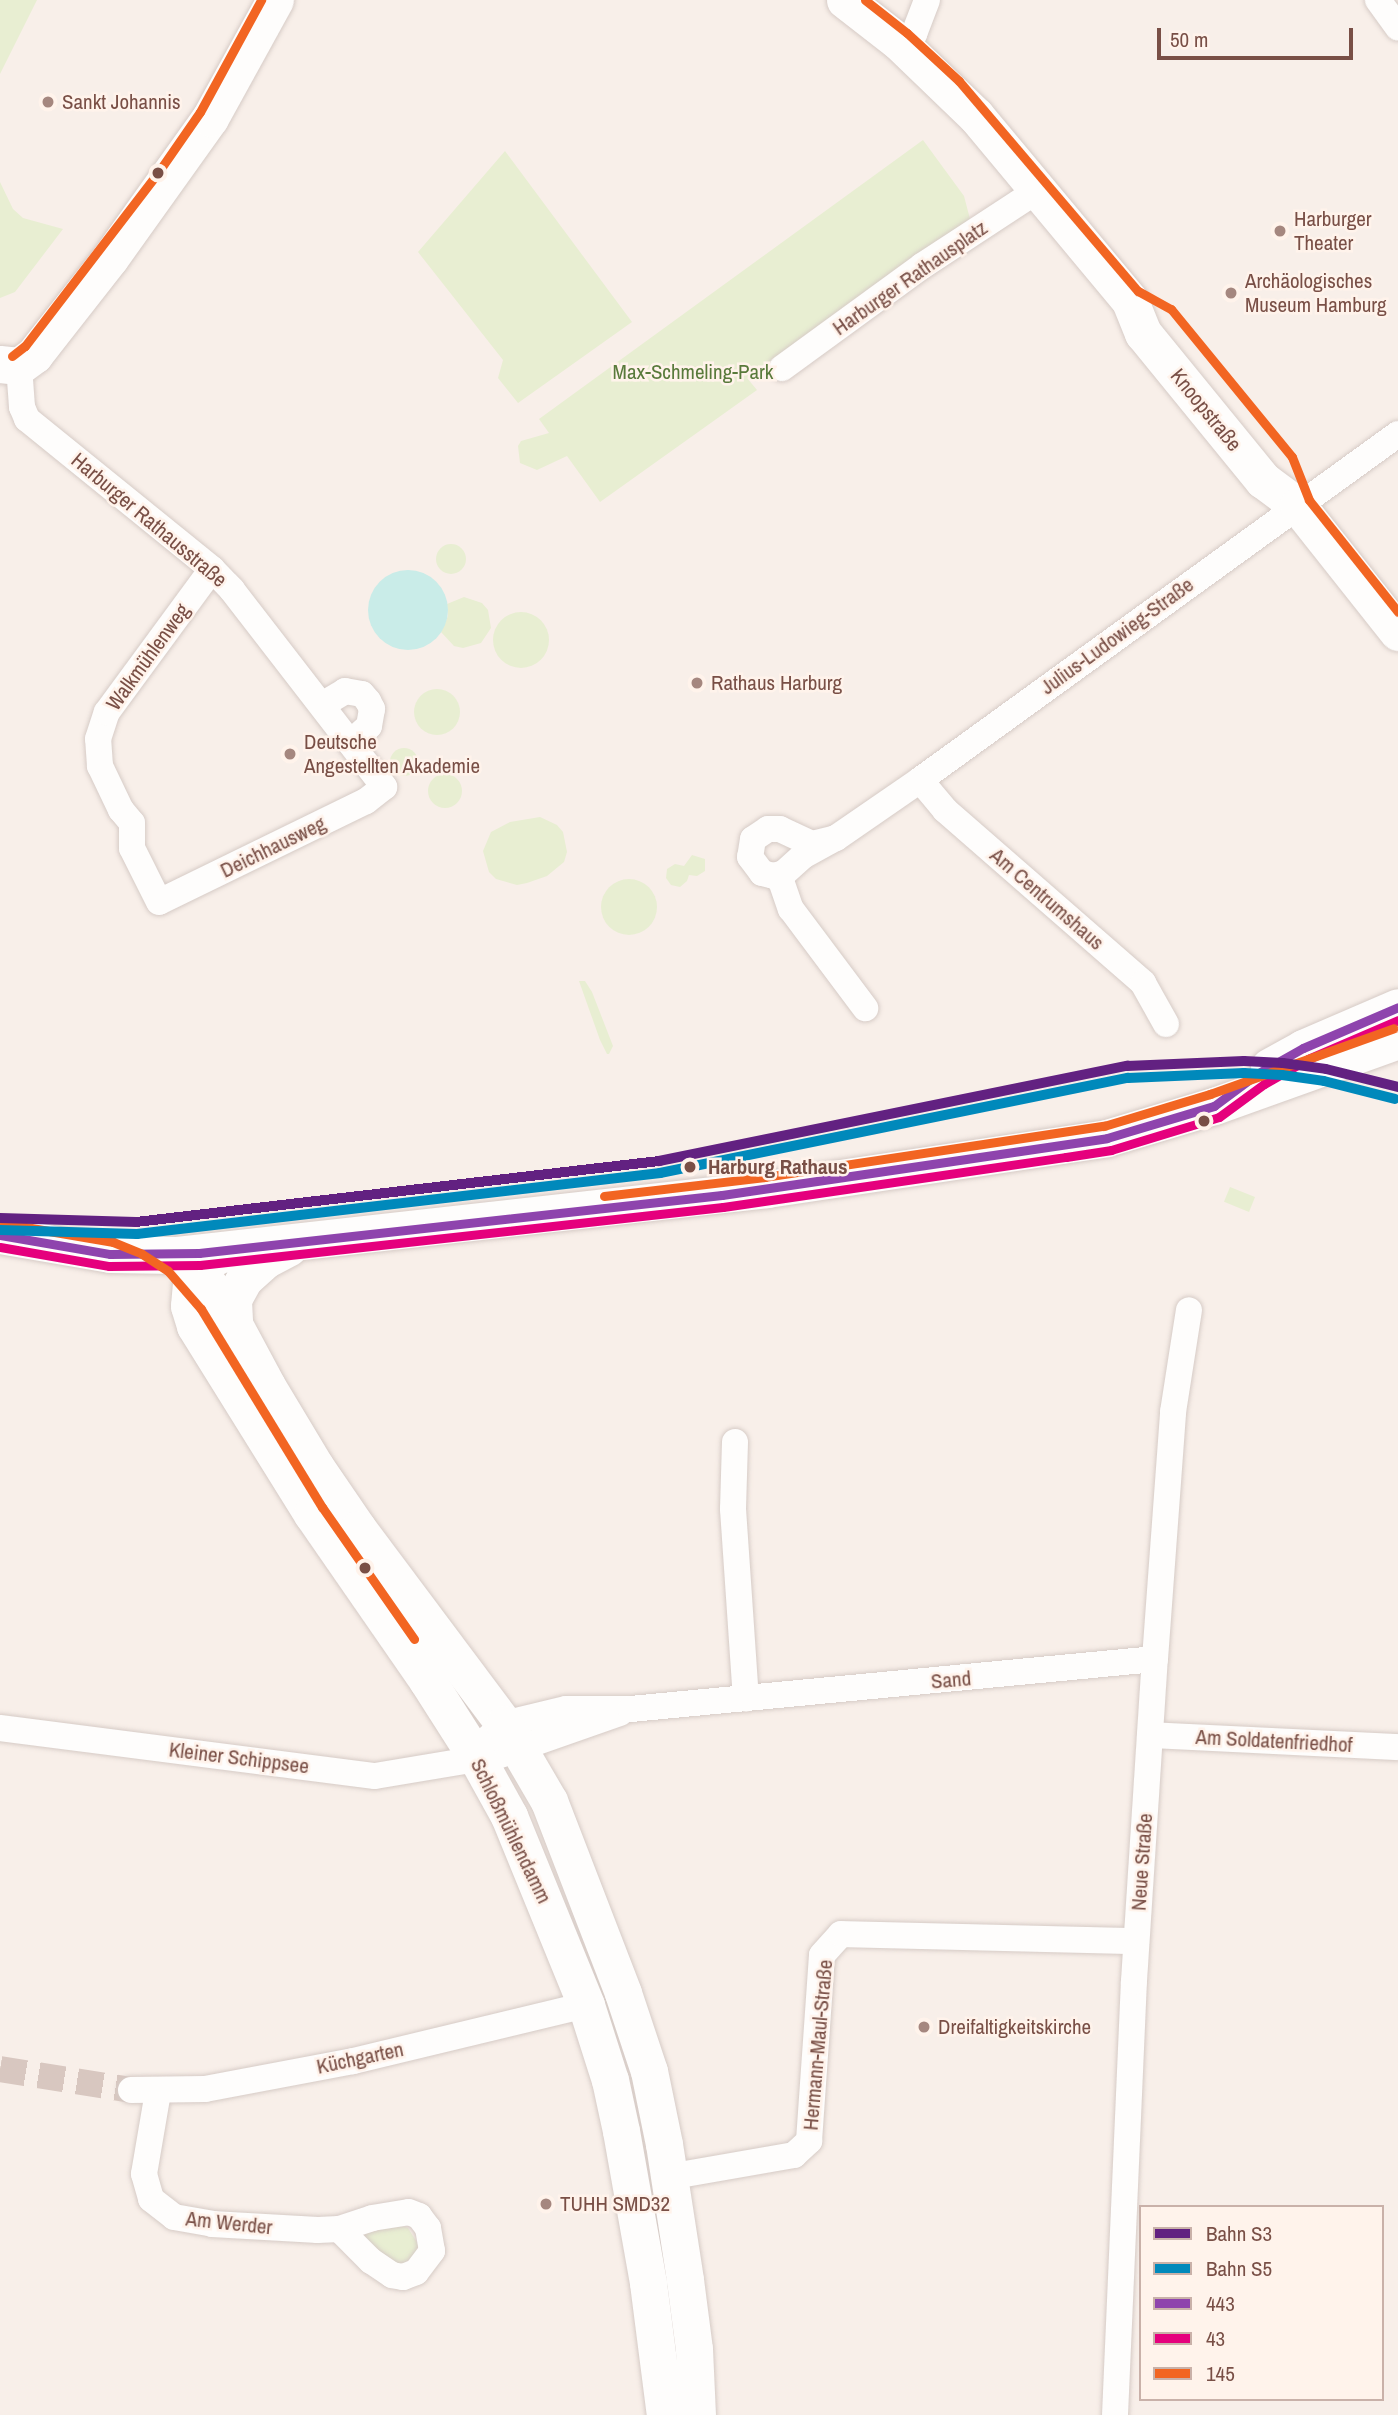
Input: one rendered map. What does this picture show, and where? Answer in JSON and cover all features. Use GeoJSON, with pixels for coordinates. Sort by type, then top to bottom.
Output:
{"type":"FeatureCollection","features":[{"type":"Feature","properties":{"kind":"main road"},"geometry":{"type":"LineString","coordinates":[[9,365],[34,355],[167,181],[210,118],[275,0]]}},
{"type":"Feature","properties":{"kind":"main road","name":"Knoopstraße"},"geometry":{"type":"LineString","coordinates":[[845,0],[905,48],[950,89],[1130,301],[1162,317],[1283,465],[1298,506],[1398,632]]}},
{"type":"Feature","properties":{"kind":"main road"},"geometry":{"type":"LineString","coordinates":[[1214,1105],[1257,1074],[1303,1048],[1398,1007]]}},
{"type":"Feature","properties":{"kind":"main road"},"geometry":{"type":"LineString","coordinates":[[0,1236],[110,1254],[188,1263],[211,1259],[229,1250],[733,1193],[1107,1138],[1387,1051]]}},
{"type":"Feature","properties":{"kind":"main road"},"geometry":{"type":"LineString","coordinates":[[234,1320],[233,1299],[244,1279],[265,1260],[296,1243]]}},
{"type":"Feature","properties":{"kind":"main road","name":"Schloßmühlendamm"},"geometry":{"type":"LineString","coordinates":[[110,1254],[136,1265],[160,1280],[191,1316],[203,1340],[312,1514],[428,1680],[509,1816],[586,2006],[610,2080],[631,2183],[657,2338],[665,2415]]}},
{"type":"Feature","properties":{"kind":"main road","name":"Schloßmühlendamm"},"geometry":{"type":"LineString","coordinates":[[188,1263],[191,1316]]}},
{"type":"Feature","properties":{"kind":"main road","name":"Schloßmühlendamm"},"geometry":{"type":"LineString","coordinates":[[188,1263],[234,1320],[267,1386],[315,1466],[358,1529],[512,1737],[555,1815],[623,1993],[649,2071],[693,2337],[697,2415]]}},
{"type":"Feature","properties":{"kind":"main road"},"geometry":{"type":"LineString","coordinates":[[586,2006],[623,1993]]}},
{"type":"Feature","properties":{"kind":"main road"},"geometry":{"type":"LineString","coordinates":[[631,2183],[668,2177]]}},
{"type":"Feature","properties":{"kind":"street"},"geometry":{"type":"LineString","coordinates":[[905,48],[914,34],[927,0]]}},
{"type":"Feature","properties":{"kind":"street"},"geometry":{"type":"LineString","coordinates":[[1378,0],[1398,28]]}},
{"type":"Feature","properties":{"kind":"street","name":"Harburger Rathausplatz"},"geometry":{"type":"LineString","coordinates":[[782,368],[922,266],[1038,190]]}},
{"type":"Feature","properties":{"kind":"street","name":"Harburger Rathausstraße"},"geometry":{"type":"LineString","coordinates":[[9,365],[27,419],[212,569],[322,705],[384,787]]}},
{"type":"Feature","properties":{"kind":"street","name":"Julius-Ludowieg-Straße"},"geometry":{"type":"LineString","coordinates":[[779,875],[920,780],[1398,434]]}},
{"type":"Feature","properties":{"kind":"street","name":"Walkmühlenweg"},"geometry":{"type":"LineString","coordinates":[[159,902],[132,848],[132,823],[121,810],[97,756],[100,728],[107,712],[212,569]]}},
{"type":"Feature","properties":{"kind":"street"},"geometry":{"type":"LineString","coordinates":[[322,705],[345,691],[362,694],[368,701],[372,709],[369,726],[350,743]]}},
{"type":"Feature","properties":{"kind":"street","name":"Am Centrumshaus"},"geometry":{"type":"LineString","coordinates":[[920,780],[945,810],[1143,983],[1166,1024]]}},
{"type":"Feature","properties":{"kind":"street","name":"Deichhausweg"},"geometry":{"type":"LineString","coordinates":[[159,902],[366,801],[384,787]]}},
{"type":"Feature","properties":{"kind":"street"},"geometry":{"type":"LineString","coordinates":[[836,838],[812,844],[780,829],[760,833],[750,846],[751,861],[761,873],[779,875],[791,909],[865,1009]]}},
{"type":"Feature","properties":{"kind":"street","name":"Neue Straße"},"geometry":{"type":"LineString","coordinates":[[1115,2415],[1136,1941],[1173,1412],[1189,1310]]}},
{"type":"Feature","properties":{"kind":"street"},"geometry":{"type":"LineString","coordinates":[[735,1442],[733,1509],[747,1699]]}},
{"type":"Feature","properties":{"kind":"street","name":"Sand"},"geometry":{"type":"LineString","coordinates":[[478,1760],[512,1737],[631,1709],[1155,1659]]}},
{"type":"Feature","properties":{"kind":"street","name":"Kleiner Schippsee"},"geometry":{"type":"LineString","coordinates":[[0,1728],[375,1776],[478,1760]]}},
{"type":"Feature","properties":{"kind":"street","name":"Am Soldatenfriedhof"},"geometry":{"type":"LineString","coordinates":[[1150,1735],[1398,1747]]}},
{"type":"Feature","properties":{"kind":"street","name":"Hermann-Maul-Straße"},"geometry":{"type":"LineString","coordinates":[[668,2177],[794,2155],[809,2141],[822,1955],[841,1934],[1136,1941]]}},
{"type":"Feature","properties":{"kind":"street","name":"Küchgarten"},"geometry":{"type":"LineString","coordinates":[[131,2090],[158,2092],[205,2089],[353,2061],[586,2006]]}},
{"type":"Feature","properties":{"kind":"street","name":"Am Werder"},"geometry":{"type":"LineString","coordinates":[[158,2092],[144,2174],[151,2199],[158,2205],[174,2217],[212,2224],[339,2229]]}},
{"type":"Feature","properties":{"kind":"green space"},"geometry":{"type":"Polygon","coordinates":[[[0,0],[37,0],[0,74],[0,0]]]}},
{"type":"Feature","properties":{"kind":"green space","name":"Max-Schmeling-Park"},"geometry":{"type":"Polygon","coordinates":[[[923,140],[964,196],[970,219],[747,378],[757,390],[600,502],[567,456],[537,470],[520,463],[518,446],[521,441],[549,433],[539,419],[923,140]]]}},
{"type":"Feature","properties":{"kind":"green space"},"geometry":{"type":"Polygon","coordinates":[[[505,151],[632,322],[518,403],[498,378],[503,360],[418,252],[505,151]]]}},
{"type":"Feature","properties":{"kind":"green space"},"geometry":{"type":"Polygon","coordinates":[[[0,182],[13,209],[23,218],[63,229],[15,292],[0,298],[0,182]]]}},
{"type":"Feature","properties":{"kind":"green space"},"geometry":{"type":"Polygon","coordinates":[[[451,544],[462,548],[466,559],[462,570],[451,574],[440,570],[436,559],[440,548],[451,544]]]}},
{"type":"Feature","properties":{"kind":"green space"},"geometry":{"type":"Polygon","coordinates":[[[464,597],[482,603],[488,610],[491,628],[481,643],[463,648],[454,646],[441,632],[448,616],[447,604],[464,597]]]}},
{"type":"Feature","properties":{"kind":"green space"},"geometry":{"type":"Polygon","coordinates":[[[521,612],[532,614],[541,620],[547,629],[547,651],[541,660],[532,666],[521,668],[510,666],[501,660],[495,651],[493,640],[495,629],[501,620],[510,614],[521,612]]]}},
{"type":"Feature","properties":{"kind":"green space"},"geometry":{"type":"Polygon","coordinates":[[[437,689],[453,696],[460,712],[453,728],[437,735],[421,728],[414,712],[421,696],[437,689]]]}},
{"type":"Feature","properties":{"kind":"green space"},"geometry":{"type":"Polygon","coordinates":[[[404,748],[414,752],[418,762],[414,772],[404,776],[394,772],[390,762],[394,752],[404,748]]]}},
{"type":"Feature","properties":{"kind":"green space"},"geometry":{"type":"Polygon","coordinates":[[[445,774],[457,779],[462,791],[457,803],[445,808],[433,803],[428,791],[433,779],[445,774]]]}},
{"type":"Feature","properties":{"kind":"green space"},"geometry":{"type":"Polygon","coordinates":[[[540,817],[557,825],[563,832],[567,852],[564,862],[547,876],[527,883],[517,885],[496,879],[489,872],[483,851],[491,832],[510,822],[540,817]]]}},
{"type":"Feature","properties":{"kind":"green space"},"geometry":{"type":"Polygon","coordinates":[[[692,855],[705,859],[705,871],[697,876],[689,875],[680,887],[671,885],[666,878],[667,869],[675,864],[684,866],[692,855]]]}},
{"type":"Feature","properties":{"kind":"green space"},"geometry":{"type":"Polygon","coordinates":[[[623,879],[635,879],[649,887],[657,901],[655,918],[649,927],[635,935],[623,935],[606,923],[601,913],[601,901],[613,884],[623,879]]]}},
{"type":"Feature","properties":{"kind":"green space"},"geometry":{"type":"Polygon","coordinates":[[[579,981],[585,981],[592,992],[613,1046],[609,1054],[600,1040],[579,981]]]}},
{"type":"Feature","properties":{"kind":"green space"},"geometry":{"type":"Polygon","coordinates":[[[1230,1187],[1255,1197],[1249,1212],[1224,1202],[1230,1187]]]}},
{"type":"Feature","properties":{"kind":"green space"},"geometry":{"type":"Polygon","coordinates":[[[399,2225],[408,2228],[418,2244],[416,2255],[409,2262],[398,2265],[387,2261],[364,2237],[366,2233],[399,2225]]]}},
{"type":"Feature","properties":{"kind":"water"},"geometry":{"type":"Polygon","coordinates":[[[408,570],[423,573],[436,582],[445,595],[448,610],[445,625],[436,638],[423,647],[408,650],[393,647],[380,638],[371,625],[368,610],[371,595],[380,582],[393,573],[408,570]]]}},
{"type":"Feature","properties":{"kind":"tunnel"},"geometry":{"type":"LineString","coordinates":[[0,2069],[131,2090]]}},
{"type":"Feature","properties":{"kind":"rail line","name":"S3"},"geometry":{"type":"LineString","coordinates":[[0,1218],[136,1222],[659,1161],[1127,1066],[1244,1061],[1283,1063],[1326,1069],[1398,1087]]}},
{"type":"Feature","properties":{"kind":"rail line","name":"S5"},"geometry":{"type":"LineString","coordinates":[[0,1230],[137,1234],[660,1173],[1128,1078],[1244,1073],[1282,1075],[1324,1081],[1395,1099]]}},
{"type":"Feature","properties":{"kind":"transit line","name":"145"},"geometry":{"type":"LineString","coordinates":[[12,356],[25,346],[157,174],[200,112],[261,0]]}},
{"type":"Feature","properties":{"kind":"transit line","name":"145"},"geometry":{"type":"LineString","coordinates":[[865,0],[907,33],[959,81],[1138,291],[1171,309],[1292,457],[1309,500],[1398,612]]}},
{"type":"Feature","properties":{"kind":"transit line","name":"443"},"geometry":{"type":"LineString","coordinates":[[0,1235],[110,1254],[199,1253],[722,1195],[1107,1138],[1214,1106],[1257,1074],[1303,1048],[1398,1007]]}},
{"type":"Feature","properties":{"kind":"transit line","name":"43"},"geometry":{"type":"LineString","coordinates":[[0,1247],[109,1266],[200,1265],[723,1207],[1111,1150],[1219,1117],[1264,1084],[1308,1059],[1398,1020]]}},
{"type":"Feature","properties":{"kind":"transit line","name":"145"},"geometry":{"type":"LineString","coordinates":[[604,1196],[765,1177],[1104,1126],[1210,1094],[1394,1028]]}},
{"type":"Feature","properties":{"kind":"transit line","name":"145"},"geometry":{"type":"LineString","coordinates":[[2,1223],[113,1242],[142,1254],[168,1271],[201,1309],[322,1507],[414,1639]]}},
{"type":"Feature","properties":{"kind":"place","name":"Sankt Johannis"},"geometry":{"type":"Point","coordinates":[48,102]}},
{"type":"Feature","properties":{"kind":"place","name":"Harburger Theater"},"geometry":{"type":"Point","coordinates":[1280,231]}},
{"type":"Feature","properties":{"kind":"place","name":"Archäologisches Museum Hamburg"},"geometry":{"type":"Point","coordinates":[1231,293]}},
{"type":"Feature","properties":{"kind":"place","name":"Rathaus Harburg"},"geometry":{"type":"Point","coordinates":[697,683]}},
{"type":"Feature","properties":{"kind":"place","name":"Deutsche Angestellten Akademie"},"geometry":{"type":"Point","coordinates":[290,754]}},
{"type":"Feature","properties":{"kind":"place","name":"Harburg Rathaus"},"geometry":{"type":"Point","coordinates":[690,1167]}},
{"type":"Feature","properties":{"kind":"place","name":"Dreifaltigkeitskirche"},"geometry":{"type":"Point","coordinates":[924,2027]}},
{"type":"Feature","properties":{"kind":"place","name":"TUHH SMD32"},"geometry":{"type":"Point","coordinates":[546,2204]}}]}
